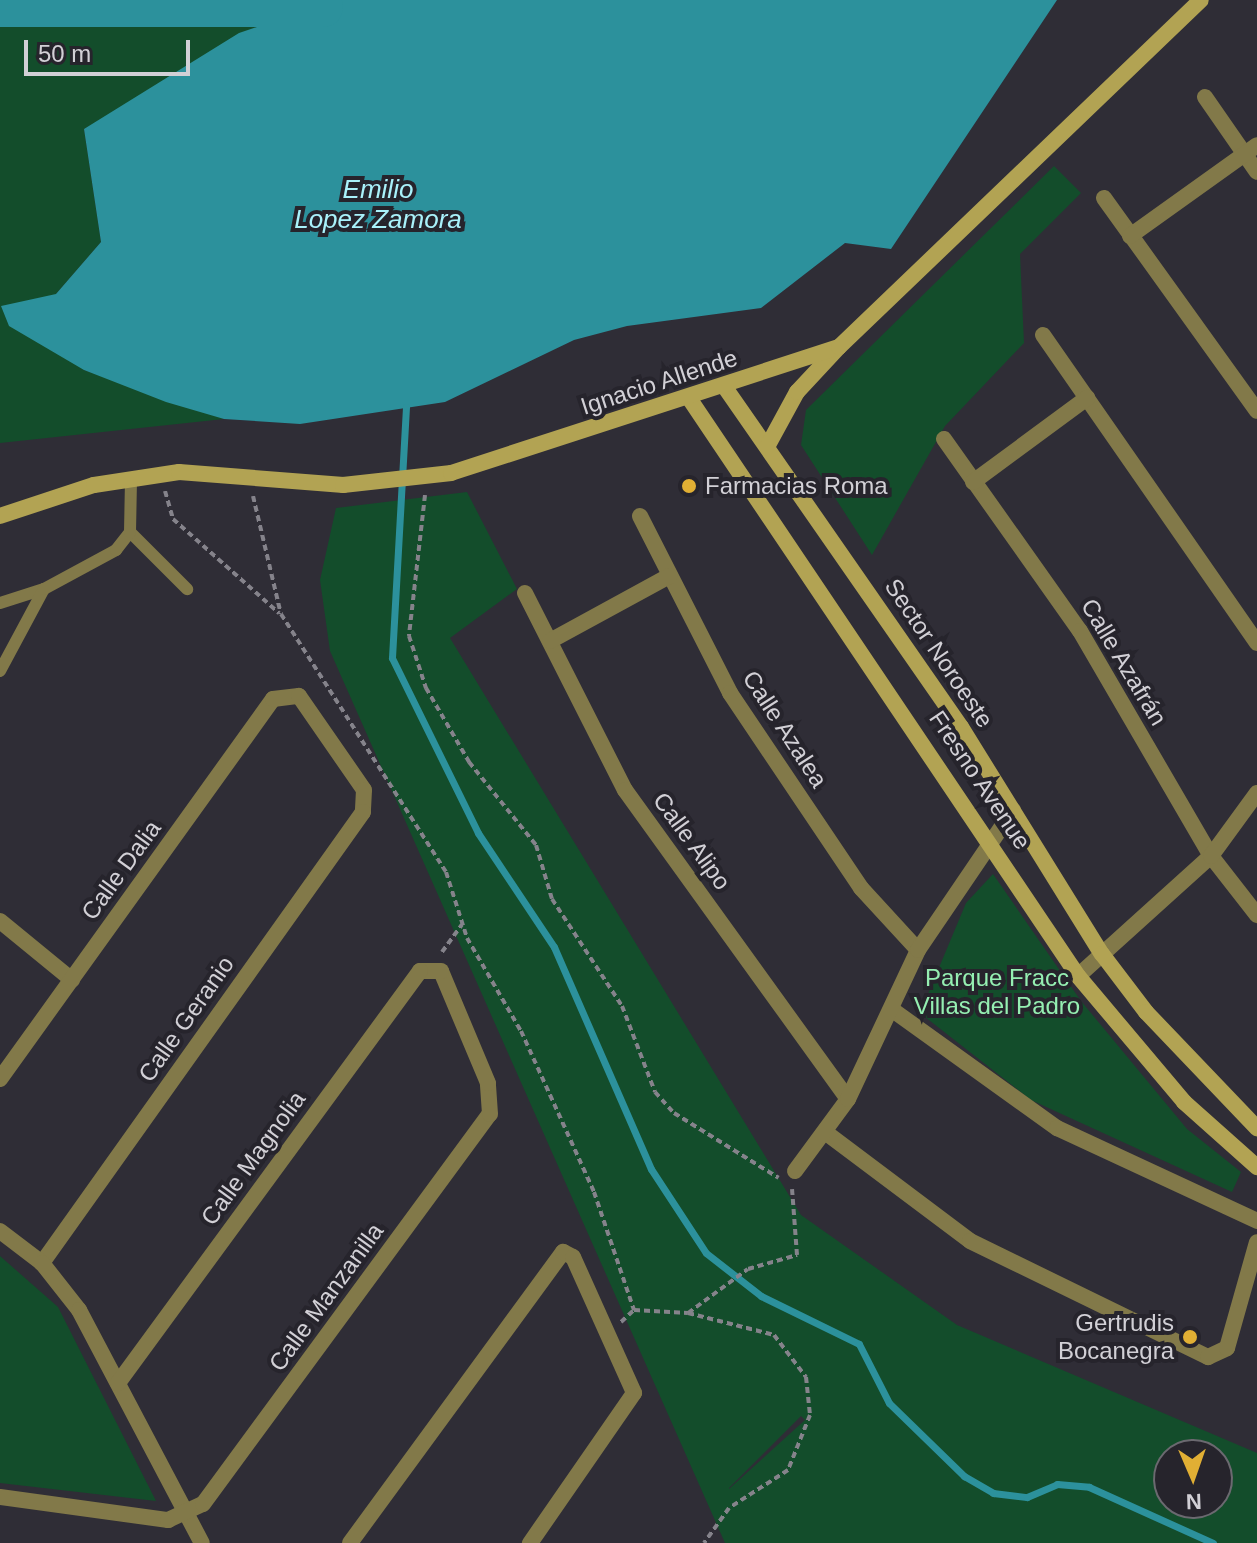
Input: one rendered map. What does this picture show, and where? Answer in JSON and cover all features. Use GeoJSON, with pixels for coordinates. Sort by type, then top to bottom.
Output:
{"type":"FeatureCollection","features":[{"type":"Feature","properties":{"kind":"street","name":"Ignacio Allende"},"geometry":{"type":"LineString","coordinates":[[0,516],[131,479],[162,474],[235,472],[343,485],[429,477],[689,398],[839,347],[1201,0]]}},
{"type":"Feature","properties":{"kind":"street"},"geometry":{"type":"LineString","coordinates":[[1205,97],[1251,149],[1257,172]]}},
{"type":"Feature","properties":{"kind":"street"},"geometry":{"type":"LineString","coordinates":[[1130,236],[1251,149]]}},
{"type":"Feature","properties":{"kind":"street"},"geometry":{"type":"LineString","coordinates":[[1104,198],[1257,411]]}},
{"type":"Feature","properties":{"kind":"street"},"geometry":{"type":"LineString","coordinates":[[1043,335],[1257,643]]}},
{"type":"Feature","properties":{"kind":"street"},"geometry":{"type":"LineString","coordinates":[[767,447],[797,392],[839,347]]}},
{"type":"Feature","properties":{"kind":"street","name":"Sector Noroeste"},"geometry":{"type":"LineString","coordinates":[[724,386],[1013,810],[1102,954],[1146,1012],[1257,1128]]}},
{"type":"Feature","properties":{"kind":"street","name":"Fresno Avenue"},"geometry":{"type":"LineString","coordinates":[[689,398],[992,838],[1078,976],[1184,1102],[1257,1167]]}},
{"type":"Feature","properties":{"kind":"street"},"geometry":{"type":"LineString","coordinates":[[973,482],[1087,398]]}},
{"type":"Feature","properties":{"kind":"street","name":"Calle Azafrán"},"geometry":{"type":"LineString","coordinates":[[944,439],[1080,631],[1211,856],[1257,915]]}},
{"type":"Feature","properties":{"kind":"street","name":"Calle Azalea"},"geometry":{"type":"LineString","coordinates":[[640,516],[730,693],[861,888],[918,950]]}},
{"type":"Feature","properties":{"kind":"street"},"geometry":{"type":"LineString","coordinates":[[550,641],[669,576]]}},
{"type":"Feature","properties":{"kind":"street","name":"Calle Alipo"},"geometry":{"type":"LineString","coordinates":[[525,593],[625,790],[848,1099]]}},
{"type":"Feature","properties":{"kind":"street","name":"Calle Geranio"},"geometry":{"type":"LineString","coordinates":[[42,1263],[367,801],[299,696],[286,693]]}},
{"type":"Feature","properties":{"kind":"street","name":"Calle Dalia"},"geometry":{"type":"LineString","coordinates":[[0,1079],[273,699],[286,693]]}},
{"type":"Feature","properties":{"kind":"street"},"geometry":{"type":"LineString","coordinates":[[1078,976],[1211,856],[1255,801]]}},
{"type":"Feature","properties":{"kind":"street"},"geometry":{"type":"LineString","coordinates":[[795,1171],[848,1099],[894,1011],[918,950],[1013,810]]}},
{"type":"Feature","properties":{"kind":"street"},"geometry":{"type":"LineString","coordinates":[[0,921],[72,980]]}},
{"type":"Feature","properties":{"kind":"street","name":"Calle Manzanilla"},"geometry":{"type":"LineString","coordinates":[[187,1517],[471,1140],[492,1099],[441,971],[431,967]]}},
{"type":"Feature","properties":{"kind":"street","name":"Calle Magnolia"},"geometry":{"type":"LineString","coordinates":[[118,1383],[420,971],[431,967]]}},
{"type":"Feature","properties":{"kind":"street"},"geometry":{"type":"LineString","coordinates":[[894,1011],[1020,1107],[1257,1221]]}},
{"type":"Feature","properties":{"kind":"street"},"geometry":{"type":"LineString","coordinates":[[825,1132],[970,1241],[1208,1357],[1220,1356],[1257,1242]]}},
{"type":"Feature","properties":{"kind":"street"},"geometry":{"type":"LineString","coordinates":[[0,1231],[42,1263],[79,1310],[202,1543]]}},
{"type":"Feature","properties":{"kind":"street"},"geometry":{"type":"LineString","coordinates":[[350,1543],[563,1252],[573,1257],[634,1393],[530,1543]]}},
{"type":"Feature","properties":{"kind":"street"},"geometry":{"type":"LineString","coordinates":[[0,1497],[187,1517]]}},
{"type":"Feature","properties":{"kind":"lane"},"geometry":{"type":"LineString","coordinates":[[0,603],[44,589],[116,550],[130,532],[131,479]]}},
{"type":"Feature","properties":{"kind":"lane"},"geometry":{"type":"LineString","coordinates":[[130,532],[187,589]]}},
{"type":"Feature","properties":{"kind":"lane"},"geometry":{"type":"LineString","coordinates":[[0,671],[44,589]]}},
{"type":"Feature","properties":{"kind":"path"},"geometry":{"type":"LineString","coordinates":[[235,472],[261,507],[281,614]]}},
{"type":"Feature","properties":{"kind":"path"},"geometry":{"type":"LineString","coordinates":[[162,474],[173,519],[281,614],[406,800],[446,872],[462,924],[521,1031],[594,1192],[634,1310],[688,1313],[774,1335],[789,1346],[811,1394],[788,1470],[729,1508],[704,1543]]}},
{"type":"Feature","properties":{"kind":"path"},"geometry":{"type":"LineString","coordinates":[[429,477],[409,636],[426,688],[469,762],[536,845],[552,899],[622,1006],[655,1092],[674,1113],[774,1177],[795,1171],[797,1255],[748,1269],[688,1313]]}},
{"type":"Feature","properties":{"kind":"path"},"geometry":{"type":"LineString","coordinates":[[431,967],[462,924]]}},
{"type":"Feature","properties":{"kind":"green space"},"geometry":{"type":"Polygon","coordinates":[[[0,0],[337,0],[84,129],[101,242],[56,294],[84,370],[224,419],[0,443],[0,0]]]}},
{"type":"Feature","properties":{"kind":"green space"},"geometry":{"type":"Polygon","coordinates":[[[1054,166],[1081,193],[1020,254],[1024,343],[945,426],[872,555],[801,445],[806,410],[1054,166]]]}},
{"type":"Feature","properties":{"kind":"green space"},"geometry":{"type":"Polygon","coordinates":[[[467,492],[517,589],[450,638],[801,1215],[957,1325],[1224,1439],[1153,1439],[1153,1519],[1233,1519],[1233,1443],[1257,1453],[1257,1543],[725,1543],[330,651],[320,580],[336,508],[467,492]],[[801,1416],[729,1489],[805,1420],[801,1416]]]}},
{"type":"Feature","properties":{"kind":"green space","name":"Parque Fracc Villas del Padro"},"geometry":{"type":"Polygon","coordinates":[[[993,874],[1081,1001],[1187,1129],[1241,1172],[1232,1192],[1031,1100],[920,1013],[966,903],[993,874]]]}},
{"type":"Feature","properties":{"kind":"green space"},"geometry":{"type":"Polygon","coordinates":[[[0,1256],[58,1307],[156,1501],[0,1483],[0,1256]]]}},
{"type":"Feature","properties":{"kind":"water","name":"Emilio Lopez Zamora"},"geometry":{"type":"Polygon","coordinates":[[[337,0],[1057,0],[891,249],[845,243],[761,308],[627,326],[574,340],[445,402],[300,424],[224,419],[166,402],[84,370],[9,326],[1,306],[56,294],[101,242],[84,129],[239,33],[337,0]]]}},
{"type":"Feature","properties":{"kind":"waterway"},"geometry":{"type":"LineString","coordinates":[[0,7],[323,7]]}},
{"type":"Feature","properties":{"kind":"waterway"},"geometry":{"type":"LineString","coordinates":[[406,407],[392,658],[478,833],[554,947],[651,1169],[706,1253],[761,1296],[859,1344],[889,1403],[964,1476],[993,1493],[1027,1497],[1057,1484],[1089,1487],[1213,1543]]}},
{"type":"Feature","properties":{"kind":"place","name":"Farmacias Roma"},"geometry":{"type":"Point","coordinates":[689,486]}},
{"type":"Feature","properties":{"kind":"place","name":"Gertrudis Bocanegra"},"geometry":{"type":"Point","coordinates":[1190,1337]}}]}
